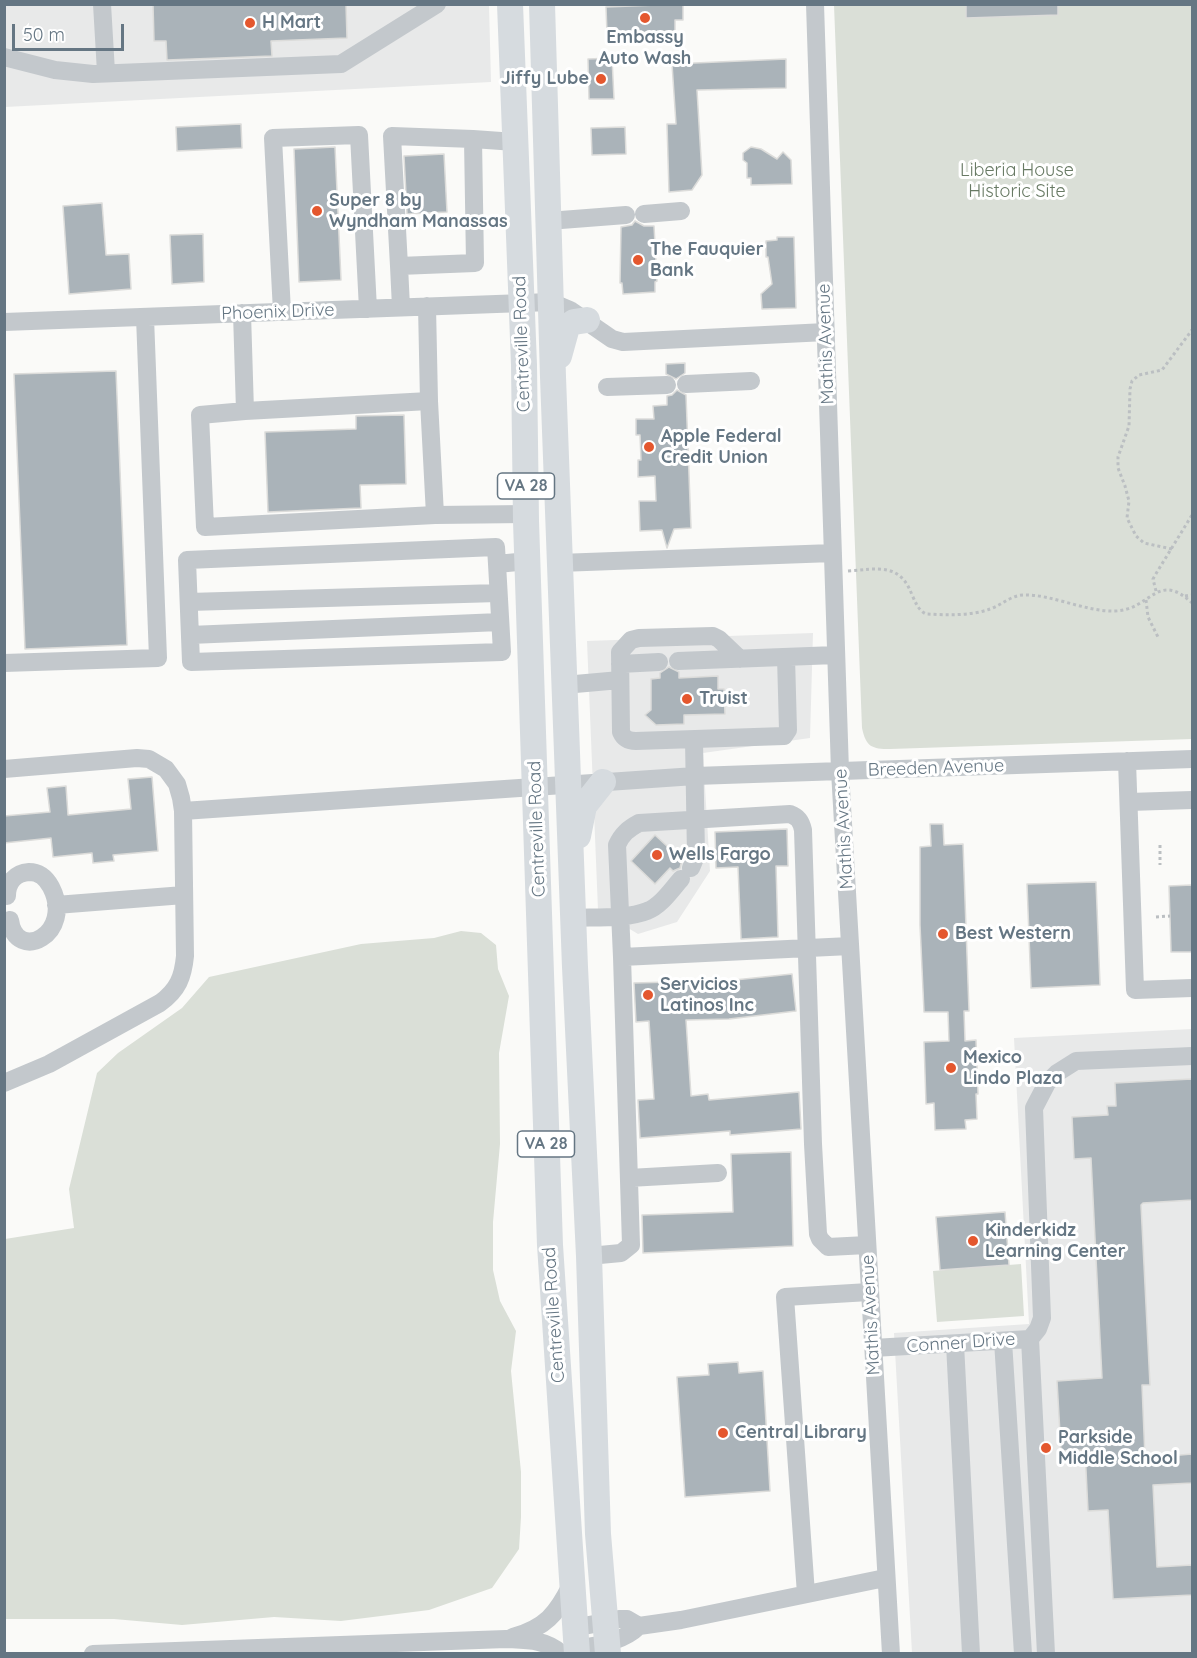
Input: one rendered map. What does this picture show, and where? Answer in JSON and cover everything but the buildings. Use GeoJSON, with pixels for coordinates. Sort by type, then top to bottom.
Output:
{"type":"FeatureCollection","features":[{"type":"Feature","properties":{"kind":"highway","name":"Centreville Road"},"geometry":{"type":"LineString","coordinates":[[510,4],[524,365],[526,514],[550,1245],[571,1585],[572,1646]]}},
{"type":"Feature","properties":{"kind":"highway","name":"Centreville Road"},"geometry":{"type":"LineString","coordinates":[[542,4],[567,784],[598,1534],[606,1639]]}},
{"type":"Feature","properties":{"kind":"highway"},"geometry":{"type":"LineString","coordinates":[[553,377],[567,327],[574,322],[587,320]]}},
{"type":"Feature","properties":{"kind":"highway"},"geometry":{"type":"LineString","coordinates":[[571,872],[584,806],[603,782]]}},
{"type":"Feature","properties":{"kind":"street"},"geometry":{"type":"LineString","coordinates":[[102,4],[106,72]]}},
{"type":"Feature","properties":{"kind":"street"},"geometry":{"type":"LineString","coordinates":[[4,57],[55,70],[93,74],[341,64],[437,4]]}},
{"type":"Feature","properties":{"kind":"street","name":"Mathis Avenue"},"geometry":{"type":"LineString","coordinates":[[815,4],[840,771],[891,1653]]}},
{"type":"Feature","properties":{"kind":"street"},"geometry":{"type":"LineString","coordinates":[[282,312],[273,138],[359,135],[515,142]]}},
{"type":"Feature","properties":{"kind":"street"},"geometry":{"type":"LineString","coordinates":[[359,135],[368,309]]}},
{"type":"Feature","properties":{"kind":"street"},"geometry":{"type":"LineString","coordinates":[[392,136],[401,307]]}},
{"type":"Feature","properties":{"kind":"street"},"geometry":{"type":"LineString","coordinates":[[399,266],[475,263],[473,139]]}},
{"type":"Feature","properties":{"kind":"street"},"geometry":{"type":"LineString","coordinates":[[548,221],[681,211]]}},
{"type":"Feature","properties":{"kind":"street"},"geometry":{"type":"LineString","coordinates":[[550,302],[570,309],[612,339],[623,342],[826,332]]}},
{"type":"Feature","properties":{"kind":"street","name":"Phoenix Drive"},"geometry":{"type":"LineString","coordinates":[[4,322],[550,302]]}},
{"type":"Feature","properties":{"kind":"street"},"geometry":{"type":"LineString","coordinates":[[427,306],[435,515]]}},
{"type":"Feature","properties":{"kind":"street"},"geometry":{"type":"LineString","coordinates":[[242,314],[245,411]]}},
{"type":"Feature","properties":{"kind":"street"},"geometry":{"type":"LineString","coordinates":[[4,663],[158,658],[145,317]]}},
{"type":"Feature","properties":{"kind":"street"},"geometry":{"type":"LineString","coordinates":[[686,384],[751,381]]}},
{"type":"Feature","properties":{"kind":"street"},"geometry":{"type":"LineString","coordinates":[[606,387],[667,385]]}},
{"type":"Feature","properties":{"kind":"street"},"geometry":{"type":"LineString","coordinates":[[429,401],[200,415],[205,527],[435,515],[526,514]]}},
{"type":"Feature","properties":{"kind":"street"},"geometry":{"type":"LineString","coordinates":[[496,547],[498,593],[502,652],[191,662],[187,560],[496,547]]}},
{"type":"Feature","properties":{"kind":"street"},"geometry":{"type":"LineString","coordinates":[[496,564],[528,561]]}},
{"type":"Feature","properties":{"kind":"street"},"geometry":{"type":"LineString","coordinates":[[559,563],[834,562]]}},
{"type":"Feature","properties":{"kind":"street"},"geometry":{"type":"LineString","coordinates":[[189,602],[498,593]]}},
{"type":"Feature","properties":{"kind":"street"},"geometry":{"type":"LineString","coordinates":[[190,635],[500,622]]}},
{"type":"Feature","properties":{"kind":"street"},"geometry":{"type":"LineString","coordinates":[[740,659],[719,639],[705,635],[630,640],[620,665],[621,732],[626,739],[636,741],[784,736],[788,730],[786,657]]}},
{"type":"Feature","properties":{"kind":"street"},"geometry":{"type":"LineString","coordinates":[[678,662],[836,655]]}},
{"type":"Feature","properties":{"kind":"street"},"geometry":{"type":"LineString","coordinates":[[564,685],[620,665],[659,662]]}},
{"type":"Feature","properties":{"kind":"street"},"geometry":{"type":"LineString","coordinates":[[573,918],[647,911],[656,906],[686,874],[696,856],[694,740]]}},
{"type":"Feature","properties":{"kind":"street"},"geometry":{"type":"LineString","coordinates":[[4,769],[137,758],[149,759],[157,763],[172,776],[181,798],[184,895],[184,964],[183,973],[174,991],[160,1003],[49,1064],[4,1083]]}},
{"type":"Feature","properties":{"kind":"street","name":"Breeden Avenue"},"geometry":{"type":"LineString","coordinates":[[183,811],[695,776],[1192,759]]}},
{"type":"Feature","properties":{"kind":"street"},"geometry":{"type":"LineString","coordinates":[[1127,761],[1135,990],[1192,988]]}},
{"type":"Feature","properties":{"kind":"street"},"geometry":{"type":"LineString","coordinates":[[1128,802],[1192,800]]}},
{"type":"Feature","properties":{"kind":"street"},"geometry":{"type":"LineString","coordinates":[[588,1256],[621,1253],[631,1245],[617,845],[629,828],[639,823],[790,814],[797,817],[803,830],[818,1234],[828,1246],[867,1245]]}},
{"type":"Feature","properties":{"kind":"street"},"geometry":{"type":"LineString","coordinates":[[7,896],[8,887],[13,878],[34,872],[50,884],[56,905],[52,930],[36,941],[21,939],[12,929],[10,920]]}},
{"type":"Feature","properties":{"kind":"street"},"geometry":{"type":"LineString","coordinates":[[56,905],[184,895]]}},
{"type":"Feature","properties":{"kind":"street"},"geometry":{"type":"LineString","coordinates":[[622,957],[850,946]]}},
{"type":"Feature","properties":{"kind":"street","name":"Conner Drive"},"geometry":{"type":"LineString","coordinates":[[873,1348],[1030,1339],[1038,1329],[1042,1318],[1034,1108],[1038,1098],[1047,1083],[1057,1073],[1076,1061],[1192,1056]]}},
{"type":"Feature","properties":{"kind":"street"},"geometry":{"type":"LineString","coordinates":[[629,1178],[718,1173]]}},
{"type":"Feature","properties":{"kind":"street"},"geometry":{"type":"LineString","coordinates":[[806,1594],[785,1297],[869,1292]]}},
{"type":"Feature","properties":{"kind":"street"},"geometry":{"type":"LineString","coordinates":[[1030,1339],[1046,1653]]}},
{"type":"Feature","properties":{"kind":"street"},"geometry":{"type":"LineString","coordinates":[[1003,1341],[1023,1653]]}},
{"type":"Feature","properties":{"kind":"street"},"geometry":{"type":"LineString","coordinates":[[955,1344],[971,1653]]}},
{"type":"Feature","properties":{"kind":"street"},"geometry":{"type":"LineString","coordinates":[[93,1653],[506,1639],[543,1642],[554,1647],[572,1646],[606,1639],[627,1619],[639,1626],[681,1620],[885,1578]]}},
{"type":"Feature","properties":{"kind":"street"},"geometry":{"type":"LineString","coordinates":[[506,1639],[534,1629],[550,1618],[560,1607],[571,1585]]}},
{"type":"Feature","properties":{"kind":"path"},"geometry":{"type":"LineString","coordinates":[[1172,549],[1144,543],[1136,537],[1127,518],[1129,501],[1118,468],[1118,457],[1129,426],[1132,381],[1139,375],[1162,370],[1192,330]]}},
{"type":"Feature","properties":{"kind":"path"},"geometry":{"type":"LineString","coordinates":[[1156,592],[1153,579],[1192,515]]}},
{"type":"Feature","properties":{"kind":"path"},"geometry":{"type":"LineString","coordinates":[[834,562],[891,570],[905,581],[919,609],[926,614],[981,612],[1023,595],[1114,611],[1146,602],[1156,592],[1165,589],[1170,589],[1192,603]]}},
{"type":"Feature","properties":{"kind":"path"},"geometry":{"type":"LineString","coordinates":[[1185,597],[1192,595]]}},
{"type":"Feature","properties":{"kind":"path"},"geometry":{"type":"LineString","coordinates":[[1146,602],[1148,619],[1158,637]]}},
{"type":"Feature","properties":{"kind":"path"},"geometry":{"type":"LineString","coordinates":[[1160,845],[1160,865]]}},
{"type":"Feature","properties":{"kind":"path"},"geometry":{"type":"LineString","coordinates":[[1156,917],[1170,916]]}},
{"type":"Feature","properties":{"kind":"shaded area"},"geometry":{"type":"Polygon","coordinates":[[[5,5],[489,5],[491,82],[5,107],[5,5]]]}},
{"type":"Feature","properties":{"kind":"shaded area"},"geometry":{"type":"Polygon","coordinates":[[[813,633],[810,738],[703,753],[710,871],[677,922],[638,934],[598,910],[587,641],[813,633]]]}},
{"type":"Feature","properties":{"kind":"shaded area","name":"Parkside Middle School"},"geometry":{"type":"Polygon","coordinates":[[[1192,1029],[1192,1653],[912,1653],[894,1333],[1029,1324],[1014,1038],[1192,1029]]]}},
{"type":"Feature","properties":{"kind":"green space","name":"Liberia House Historic Site"},"geometry":{"type":"Polygon","coordinates":[[[834,5],[1192,5],[1192,739],[890,749],[871,746],[866,739],[862,728],[834,5]]]}},
{"type":"Feature","properties":{"kind":"green space"},"geometry":{"type":"Polygon","coordinates":[[[461,931],[481,933],[496,945],[498,969],[509,996],[499,1053],[500,1144],[493,1222],[493,1270],[500,1301],[516,1331],[511,1371],[521,1472],[519,1549],[492,1588],[429,1610],[341,1621],[274,1617],[182,1625],[114,1619],[5,1619],[5,1239],[74,1228],[69,1189],[97,1073],[118,1053],[182,1008],[209,977],[361,944],[434,938],[461,931]]]}},
{"type":"Feature","properties":{"kind":"green space"},"geometry":{"type":"Polygon","coordinates":[[[1021,1264],[1024,1316],[937,1322],[933,1271],[1021,1264]]]}},
{"type":"Feature","properties":{"kind":"place","name":"Embassy Auto Wash"},"geometry":{"type":"Point","coordinates":[645,18]}},
{"type":"Feature","properties":{"kind":"place","name":"H Mart"},"geometry":{"type":"Point","coordinates":[250,23]}},
{"type":"Feature","properties":{"kind":"place","name":"Jiffy Lube"},"geometry":{"type":"Point","coordinates":[601,79]}},
{"type":"Feature","properties":{"kind":"place","name":"Super 8 by Wyndham Manassas"},"geometry":{"type":"Point","coordinates":[317,211]}},
{"type":"Feature","properties":{"kind":"place","name":"The Fauquier Bank"},"geometry":{"type":"Point","coordinates":[638,260]}},
{"type":"Feature","properties":{"kind":"place","name":"Apple Federal Credit Union"},"geometry":{"type":"Point","coordinates":[649,447]}},
{"type":"Feature","properties":{"kind":"place","name":"Truist"},"geometry":{"type":"Point","coordinates":[687,699]}},
{"type":"Feature","properties":{"kind":"place","name":"Wells Fargo"},"geometry":{"type":"Point","coordinates":[657,855]}},
{"type":"Feature","properties":{"kind":"place","name":"Best Western"},"geometry":{"type":"Point","coordinates":[943,934]}},
{"type":"Feature","properties":{"kind":"place","name":"Servicios Latinos Inc"},"geometry":{"type":"Point","coordinates":[648,995]}},
{"type":"Feature","properties":{"kind":"place","name":"Mexico Lindo Plaza"},"geometry":{"type":"Point","coordinates":[951,1068]}},
{"type":"Feature","properties":{"kind":"place","name":"Kinderkidz Learning Center"},"geometry":{"type":"Point","coordinates":[973,1241]}},
{"type":"Feature","properties":{"kind":"place","name":"Central Library"},"geometry":{"type":"Point","coordinates":[723,1433]}},
{"type":"Feature","properties":{"kind":"place","name":"Parkside Middle School"},"geometry":{"type":"Point","coordinates":[1046,1448]}}]}
